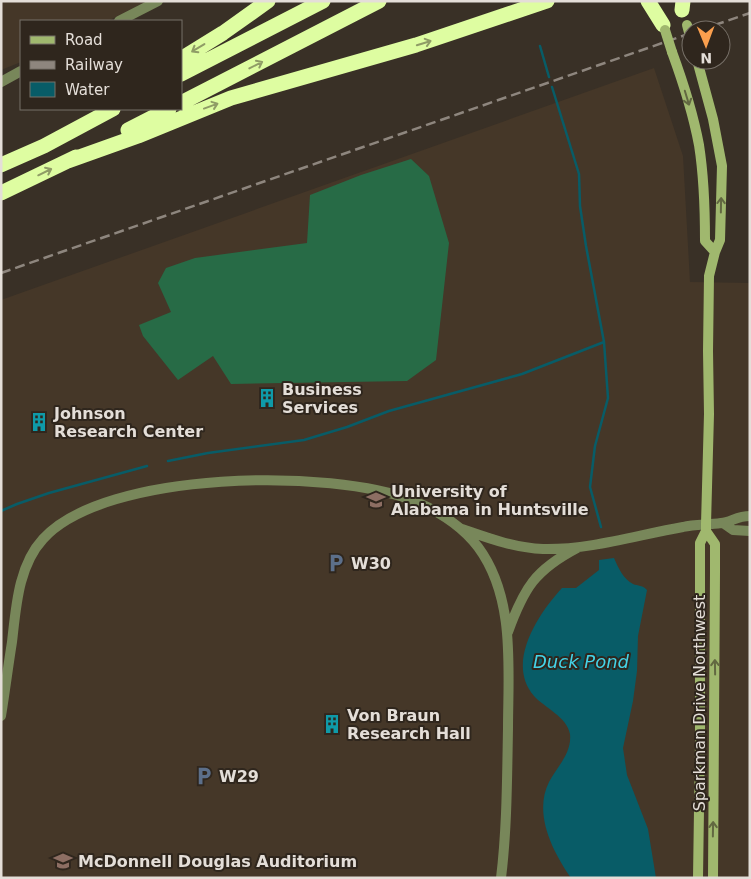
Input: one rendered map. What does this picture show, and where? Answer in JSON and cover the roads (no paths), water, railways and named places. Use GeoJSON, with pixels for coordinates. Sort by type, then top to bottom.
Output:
{"type":"FeatureCollection","features":[{"type":"Feature","properties":{"kind":"highway"},"geometry":{"type":"LineString","coordinates":[[182,58],[223,33],[268,1]]}},
{"type":"Feature","properties":{"kind":"highway"},"geometry":{"type":"LineString","coordinates":[[182,73],[323,1]]}},
{"type":"Feature","properties":{"kind":"highway"},"geometry":{"type":"LineString","coordinates":[[182,101],[380,1]]}},
{"type":"Feature","properties":{"kind":"highway"},"geometry":{"type":"LineString","coordinates":[[68,161],[240,96],[416,46],[548,1]]}},
{"type":"Feature","properties":{"kind":"highway"},"geometry":{"type":"LineString","coordinates":[[648,1],[664,28]]}},
{"type":"Feature","properties":{"kind":"highway"},"geometry":{"type":"LineString","coordinates":[[94,118],[106,110]]}},
{"type":"Feature","properties":{"kind":"highway"},"geometry":{"type":"LineString","coordinates":[[1,165],[44,146],[110,110]]}},
{"type":"Feature","properties":{"kind":"highway"},"geometry":{"type":"LineString","coordinates":[[1,193],[167,110]]}},
{"type":"Feature","properties":{"kind":"main road"},"geometry":{"type":"LineString","coordinates":[[656,1],[692,115],[699,146],[704,189],[705,242],[715,252]]}},
{"type":"Feature","properties":{"kind":"main road"},"geometry":{"type":"LineString","coordinates":[[682,4],[686,20]]}},
{"type":"Feature","properties":{"kind":"main road","name":"Sparkman Drive Northwest"},"geometry":{"type":"LineString","coordinates":[[698,878],[700,543],[706,528],[709,414],[709,276],[720,240],[722,166],[713,118],[700,70]]}},
{"type":"Feature","properties":{"kind":"main road","name":"Sparkman Drive Northwest"},"geometry":{"type":"LineString","coordinates":[[706,528],[714,544],[716,572],[712,878]]}},
{"type":"Feature","properties":{"kind":"street"},"geometry":{"type":"LineString","coordinates":[[121,20],[158,1]]}},
{"type":"Feature","properties":{"kind":"street"},"geometry":{"type":"LineString","coordinates":[[1,82],[20,72]]}},
{"type":"Feature","properties":{"kind":"street"},"geometry":{"type":"LineString","coordinates":[[1,716],[17,601],[24,572],[30,557],[43,539],[64,522],[96,506],[121,498],[160,490],[250,481],[299,481],[352,486],[413,501],[437,512],[459,528],[478,547],[496,581],[500,594],[507,636],[508,776],[501,878]]}},
{"type":"Feature","properties":{"kind":"street"},"geometry":{"type":"LineString","coordinates":[[459,528],[515,545],[543,549],[580,547],[684,526],[706,528],[733,518],[750,516]]}},
{"type":"Feature","properties":{"kind":"street"},"geometry":{"type":"LineString","coordinates":[[723,523],[733,530],[750,531]]}},
{"type":"Feature","properties":{"kind":"street"},"geometry":{"type":"LineString","coordinates":[[507,636],[518,604],[529,585],[557,559],[580,547]]}},
{"type":"Feature","properties":{"kind":"water","name":"Duck Pond"},"geometry":{"type":"Polygon","coordinates":[[[614,558],[626,579],[647,590],[638,636],[637,671],[633,701],[623,748],[627,775],[648,829],[656,878],[571,878],[552,845],[544,820],[543,807],[549,782],[569,747],[570,734],[565,723],[534,696],[526,683],[523,669],[524,654],[535,624],[562,588],[576,588],[599,570],[599,560],[614,558]]]}},
{"type":"Feature","properties":{"kind":"waterway"},"geometry":{"type":"LineString","coordinates":[[540,46],[549,77]]}},
{"type":"Feature","properties":{"kind":"waterway"},"geometry":{"type":"LineString","coordinates":[[552,87],[579,174],[580,206],[604,342],[608,398],[595,446],[590,487],[601,527]]}},
{"type":"Feature","properties":{"kind":"waterway"},"geometry":{"type":"LineString","coordinates":[[168,461],[208,453],[304,440],[347,427],[389,411],[522,374],[604,342]]}},
{"type":"Feature","properties":{"kind":"waterway"},"geometry":{"type":"LineString","coordinates":[[1,511],[49,493],[147,466]]}},
{"type":"Feature","properties":{"kind":"railway"},"geometry":{"type":"LineString","coordinates":[[729,20],[750,13]]}},
{"type":"Feature","properties":{"kind":"railway"},"geometry":{"type":"LineString","coordinates":[[1,273],[681,36]]}},
{"type":"Feature","properties":{"kind":"place","name":"Business Services"},"geometry":{"type":"Point","coordinates":[267,398]}},
{"type":"Feature","properties":{"kind":"place","name":"Johnson Research Center"},"geometry":{"type":"Point","coordinates":[39,422]}},
{"type":"Feature","properties":{"kind":"place","name":"University of Alabama in Huntsville"},"geometry":{"type":"Point","coordinates":[376,500]}},
{"type":"Feature","properties":{"kind":"place","name":"W30"},"geometry":{"type":"Point","coordinates":[336,563]}},
{"type":"Feature","properties":{"kind":"place","name":"Von Braun Research Hall"},"geometry":{"type":"Point","coordinates":[332,724]}},
{"type":"Feature","properties":{"kind":"place","name":"W29"},"geometry":{"type":"Point","coordinates":[204,776]}},
{"type":"Feature","properties":{"kind":"place","name":"McDonnell Douglas Auditorium"},"geometry":{"type":"Point","coordinates":[63,861]}}]}
